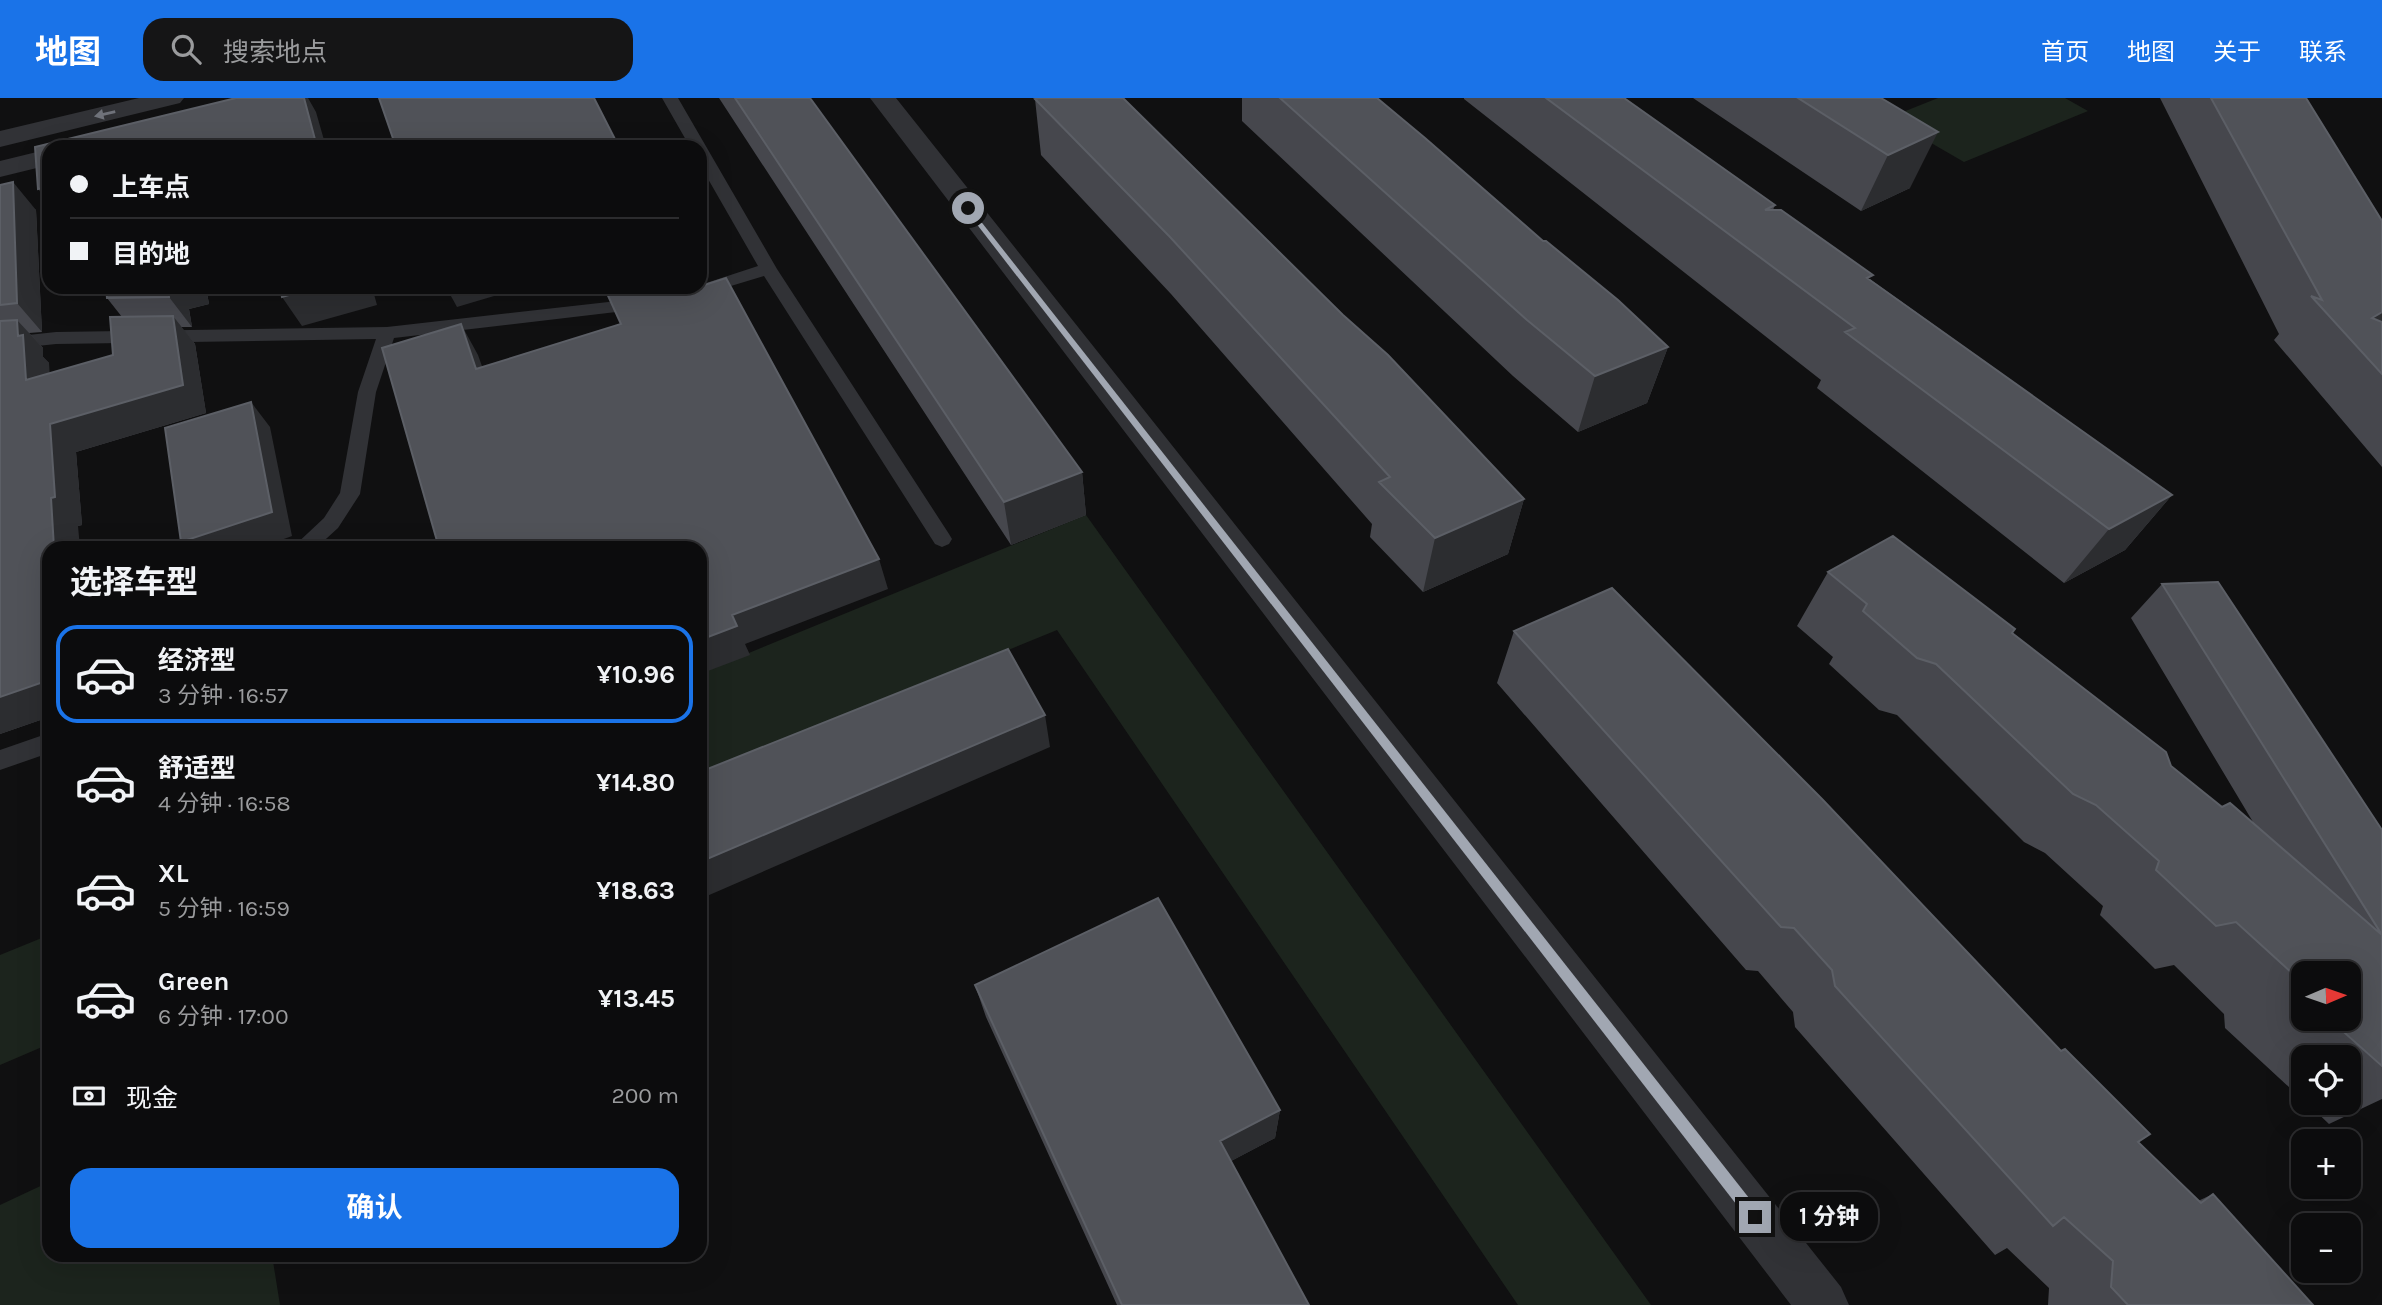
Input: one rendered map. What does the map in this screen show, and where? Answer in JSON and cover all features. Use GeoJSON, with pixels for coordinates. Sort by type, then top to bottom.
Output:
{"type":"FeatureCollection","features":[{"type":"Feature","properties":{"kind":"street"},"geometry":{"type":"LineString","coordinates":[[0,139],[171,98]]}},
{"type":"Feature","properties":{"kind":"street"},"geometry":{"type":"LineString","coordinates":[[883,98],[1823,1305]]}},
{"type":"Feature","properties":{"kind":"street"},"geometry":{"type":"LineString","coordinates":[[0,169],[42,158]]}},
{"type":"Feature","properties":{"kind":"lane"},"geometry":{"type":"LineString","coordinates":[[670,98],[694,140]]}},
{"type":"Feature","properties":{"kind":"lane"},"geometry":{"type":"LineString","coordinates":[[707,163],[768,269],[942,539]]}},
{"type":"Feature","properties":{"kind":"lane"},"geometry":{"type":"LineString","coordinates":[[707,287],[768,269]]}},
{"type":"Feature","properties":{"kind":"lane"},"geometry":{"type":"LineString","coordinates":[[0,344],[56,338],[387,333],[558,316],[684,294]]}},
{"type":"Feature","properties":{"kind":"lane"},"geometry":{"type":"LineString","coordinates":[[310,541],[331,523],[350,494],[367,392],[387,333]]}},
{"type":"Feature","properties":{"kind":"lane"},"geometry":{"type":"LineString","coordinates":[[0,760],[42,745]]}},
{"type":"Feature","properties":{"kind":"shaded area"},"geometry":{"type":"Polygon","coordinates":[[[1938,98],[2065,98],[2088,111],[1964,162],[1888,118],[1938,98]]]}},
{"type":"Feature","properties":{"kind":"shaded area"},"geometry":{"type":"Polygon","coordinates":[[[1086,515],[1651,1305],[1518,1305],[1057,630],[707,773],[707,670],[1086,515]]]}},
{"type":"Feature","properties":{"kind":"shaded area"},"geometry":{"type":"Polygon","coordinates":[[[42,938],[42,1047],[0,1065],[0,955],[42,938]]]}},
{"type":"Feature","properties":{"kind":"shaded area"},"geometry":{"type":"Polygon","coordinates":[[[42,1185],[42,1262],[273,1262],[280,1305],[0,1305],[0,1205],[42,1185]]]}},
{"type":"Feature","properties":{"kind":"building"},"geometry":{"type":"Polygon","coordinates":[[[236,98],[304,98],[315,140],[64,140],[236,98]]]}},
{"type":"Feature","properties":{"kind":"building"},"geometry":{"type":"Polygon","coordinates":[[[379,98],[594,98],[615,140],[394,140],[379,98]]]}},
{"type":"Feature","properties":{"kind":"building"},"geometry":{"type":"Polygon","coordinates":[[[735,98],[810,98],[1082,472],[1004,502],[735,98]]]}},
{"type":"Feature","properties":{"kind":"building"},"geometry":{"type":"Polygon","coordinates":[[[1123,98],[1343,315],[1388,355],[1524,499],[1435,538],[1379,482],[1390,477],[1170,237],[1035,99],[1123,98]]]}},
{"type":"Feature","properties":{"kind":"building"},"geometry":{"type":"Polygon","coordinates":[[[1280,98],[1377,98],[1543,241],[1618,300],[1668,347],[1595,376],[1527,320],[1280,98]]]}},
{"type":"Feature","properties":{"kind":"building"},"geometry":{"type":"Polygon","coordinates":[[[1546,98],[1624,98],[1775,205],[1765,210],[1781,210],[1873,275],[1867,278],[2172,495],[2109,529],[1845,332],[1855,328],[1546,98]]]}},
{"type":"Feature","properties":{"kind":"building"},"geometry":{"type":"Polygon","coordinates":[[[1798,98],[1881,98],[1938,132],[1888,155],[1798,98]]]}},
{"type":"Feature","properties":{"kind":"building"},"geometry":{"type":"Polygon","coordinates":[[[2211,98],[2306,98],[2382,221],[2382,312],[2372,318],[2382,322],[2382,374],[2311,296],[2322,300],[2211,98]]]}},
{"type":"Feature","properties":{"kind":"building"},"geometry":{"type":"Polygon","coordinates":[[[42,145],[42,188],[38,189],[35,147],[42,145]]]}},
{"type":"Feature","properties":{"kind":"building"},"geometry":{"type":"Polygon","coordinates":[[[13,182],[17,303],[0,305],[0,185],[13,182]]]}},
{"type":"Feature","properties":{"kind":"building"},"geometry":{"type":"Polygon","coordinates":[[[726,278],[879,559],[732,615],[737,626],[707,637],[707,541],[437,541],[382,348],[461,324],[476,369],[621,324],[607,294],[707,294],[707,284],[726,278]]]}},
{"type":"Feature","properties":{"kind":"building"},"geometry":{"type":"Polygon","coordinates":[[[107,294],[169,294],[169,297],[107,298],[107,294]]]}},
{"type":"Feature","properties":{"kind":"building"},"geometry":{"type":"Polygon","coordinates":[[[173,316],[183,385],[50,424],[55,497],[51,498],[54,541],[42,541],[42,682],[0,697],[0,321],[17,320],[18,336],[23,335],[26,380],[113,355],[110,317],[173,316]]]}},
{"type":"Feature","properties":{"kind":"building"},"geometry":{"type":"Polygon","coordinates":[[[251,402],[272,512],[181,541],[165,428],[251,402]]]}},
{"type":"Feature","properties":{"kind":"building"},"geometry":{"type":"Polygon","coordinates":[[[1893,536],[2015,629],[2012,633],[2166,752],[2171,766],[2222,807],[2230,803],[2382,935],[2382,1066],[2343,1031],[2361,1031],[2361,961],[2291,961],[2291,972],[2236,922],[2216,926],[2156,870],[2159,861],[2096,805],[2073,794],[1936,664],[1917,658],[1863,611],[1867,604],[1828,572],[1893,536]]]}},
{"type":"Feature","properties":{"kind":"building"},"geometry":{"type":"Polygon","coordinates":[[[2218,582],[2382,830],[2382,935],[2162,584],[2218,582]]]}},
{"type":"Feature","properties":{"kind":"building"},"geometry":{"type":"Polygon","coordinates":[[[1612,588],[1822,799],[2061,1051],[2065,1049],[2150,1134],[2138,1142],[2201,1203],[2213,1194],[2313,1305],[2128,1305],[2111,1287],[2113,1261],[2064,1217],[2053,1226],[1835,986],[1832,970],[1794,928],[1781,927],[1514,631],[1612,588]]]}},
{"type":"Feature","properties":{"kind":"building"},"geometry":{"type":"Polygon","coordinates":[[[1008,649],[1045,715],[707,859],[707,769],[1008,649]]]}},
{"type":"Feature","properties":{"kind":"building"},"geometry":{"type":"Polygon","coordinates":[[[1158,898],[1280,1110],[1220,1141],[1309,1305],[1122,1305],[975,985],[1158,898]]]}},
{"type":"Feature","properties":{"kind":"route"},"geometry":{"type":"LineString","coordinates":[[968,208],[1755,1217]]}}]}
